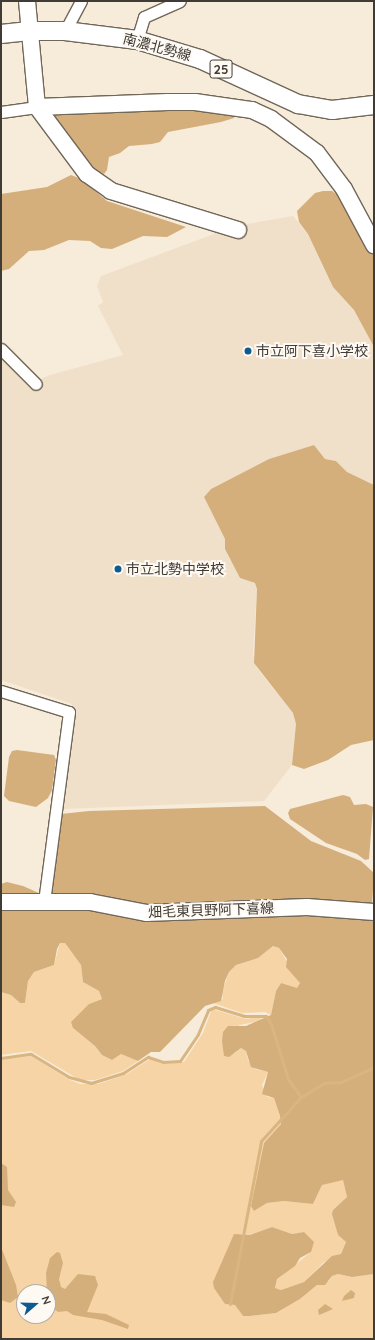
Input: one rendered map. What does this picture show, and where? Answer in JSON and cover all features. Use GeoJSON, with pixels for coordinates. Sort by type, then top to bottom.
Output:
{"type":"FeatureCollection","features":[{"type":"Feature","properties":{"kind":"main road","name":"南濃北勢線"},"geometry":{"type":"LineString","coordinates":[[1,34],[29,31],[65,31],[137,40],[200,59],[298,104],[332,110],[374,105]]}},
{"type":"Feature","properties":{"kind":"street"},"geometry":{"type":"LineString","coordinates":[[27,1],[37,107],[86,174],[100,184],[126,196],[238,230]]}},
{"type":"Feature","properties":{"kind":"street"},"geometry":{"type":"LineString","coordinates":[[65,31],[81,1]]}},
{"type":"Feature","properties":{"kind":"street"},"geometry":{"type":"LineString","coordinates":[[137,40],[144,17],[180,1]]}},
{"type":"Feature","properties":{"kind":"street"},"geometry":{"type":"LineString","coordinates":[[1,112],[37,107],[168,102],[195,102],[252,110],[288,130],[317,153],[344,189],[374,245]]}},
{"type":"Feature","properties":{"kind":"street"},"geometry":{"type":"LineString","coordinates":[[1,349],[36,384]]}},
{"type":"Feature","properties":{"kind":"street"},"geometry":{"type":"LineString","coordinates":[[1,691],[69,712],[44,902]]}},
{"type":"Feature","properties":{"kind":"street","name":"畑毛東貝野阿下喜線"},"geometry":{"type":"LineString","coordinates":[[1,902],[90,902],[146,913],[307,907],[374,912]]}},
{"type":"Feature","properties":{"kind":"shaded area"},"geometry":{"type":"Polygon","coordinates":[[[169,107],[236,112],[234,118],[221,122],[168,132],[160,142],[129,146],[120,153],[109,157],[107,170],[104,174],[89,167],[49,111],[169,107]]]}},
{"type":"Feature","properties":{"kind":"shaded area"},"geometry":{"type":"Polygon","coordinates":[[[71,175],[81,179],[107,201],[186,227],[167,237],[143,236],[112,249],[101,248],[90,241],[69,240],[44,250],[29,251],[9,269],[1,271],[1,194],[47,187],[71,175]]]}},
{"type":"Feature","properties":{"kind":"shaded area"},"geometry":{"type":"Polygon","coordinates":[[[332,191],[341,197],[374,252],[374,347],[354,310],[333,287],[308,234],[299,222],[297,211],[315,193],[332,191]]]}},
{"type":"Feature","properties":{"kind":"shaded area","name":"市立北勢中学校"},"geometry":{"type":"Polygon","coordinates":[[[293,216],[308,234],[333,287],[354,310],[374,347],[374,485],[347,472],[336,461],[325,459],[314,445],[269,459],[211,489],[204,497],[225,539],[225,549],[240,578],[255,583],[257,589],[253,654],[257,668],[293,713],[296,724],[292,765],[264,801],[64,809],[59,807],[72,704],[1,680],[1,346],[33,382],[50,375],[123,355],[98,306],[103,302],[97,286],[101,276],[214,234],[218,229],[293,216]]]}},
{"type":"Feature","properties":{"kind":"shaded area"},"geometry":{"type":"Polygon","coordinates":[[[314,445],[325,459],[336,461],[347,472],[374,485],[374,740],[351,745],[328,760],[304,769],[292,765],[296,724],[293,713],[254,663],[257,589],[255,583],[240,578],[225,549],[225,539],[204,497],[211,489],[269,459],[314,445]]]}},
{"type":"Feature","properties":{"kind":"shaded area"},"geometry":{"type":"Polygon","coordinates":[[[17,750],[54,755],[56,760],[52,790],[48,798],[36,807],[9,801],[4,796],[9,757],[12,751],[17,750]]]}},
{"type":"Feature","properties":{"kind":"shaded area"},"geometry":{"type":"Polygon","coordinates":[[[343,795],[350,797],[354,805],[366,804],[373,807],[369,859],[365,860],[357,854],[326,843],[290,819],[288,813],[290,809],[343,795]]]}},
{"type":"Feature","properties":{"kind":"shaded area"},"geometry":{"type":"Polygon","coordinates":[[[265,806],[311,841],[361,861],[374,873],[372,906],[145,907],[53,897],[50,890],[61,814],[89,811],[265,806]]]}},
{"type":"Feature","properties":{"kind":"shaded area"},"geometry":{"type":"Polygon","coordinates":[[[7,882],[23,886],[41,894],[40,896],[1,895],[1,884],[7,882]]]}},
{"type":"Feature","properties":{"kind":"shaded area"},"geometry":{"type":"Polygon","coordinates":[[[1,908],[304,913],[374,917],[374,1274],[352,1277],[338,1274],[332,1276],[325,1285],[317,1285],[300,1299],[276,1313],[250,1316],[243,1316],[235,1305],[225,1304],[214,1288],[213,1282],[234,1234],[250,1235],[272,1227],[292,1234],[304,1232],[314,1242],[311,1252],[300,1258],[295,1266],[277,1279],[275,1288],[281,1290],[304,1282],[332,1256],[341,1254],[346,1242],[338,1235],[332,1214],[333,1210],[347,1197],[343,1180],[322,1185],[313,1204],[284,1201],[267,1203],[254,1211],[251,1206],[264,1143],[281,1124],[280,1116],[274,1098],[262,1094],[268,1072],[251,1067],[246,1051],[241,1048],[229,1057],[224,1056],[222,1041],[223,1032],[228,1026],[246,1026],[271,1015],[276,991],[281,983],[297,988],[300,983],[286,967],[287,959],[279,948],[273,946],[258,958],[236,965],[229,972],[225,981],[221,1001],[205,1006],[160,1052],[151,1052],[138,1061],[121,1054],[112,1060],[102,1055],[95,1046],[73,1028],[71,1022],[89,1004],[102,999],[99,991],[83,982],[81,965],[65,943],[60,943],[57,949],[54,965],[34,972],[28,981],[25,1003],[20,1003],[11,995],[1,992],[1,908]]]}},
{"type":"Feature","properties":{"kind":"shaded area"},"geometry":{"type":"Polygon","coordinates":[[[60,943],[65,943],[81,965],[83,982],[99,991],[102,999],[89,1004],[73,1028],[95,1046],[102,1055],[112,1060],[121,1054],[138,1061],[123,1071],[95,1080],[80,1080],[31,1051],[1,1055],[1,992],[11,995],[20,1003],[25,1003],[28,981],[34,972],[54,965],[60,943]]]}},
{"type":"Feature","properties":{"kind":"shaded area"},"geometry":{"type":"Polygon","coordinates":[[[273,946],[279,948],[300,983],[297,989],[281,983],[276,991],[271,1015],[265,1012],[242,1013],[213,1003],[223,999],[222,993],[229,972],[236,965],[258,958],[273,946]]]}},
{"type":"Feature","properties":{"kind":"shaded area"},"geometry":{"type":"Polygon","coordinates":[[[212,1009],[246,1019],[256,1017],[265,1020],[239,1025],[234,1054],[241,1048],[246,1051],[248,1060],[255,1069],[268,1072],[262,1085],[267,1097],[274,1098],[280,1116],[281,1124],[264,1143],[254,1211],[267,1203],[284,1201],[313,1204],[322,1185],[327,1182],[343,1180],[347,1197],[333,1210],[338,1235],[346,1242],[341,1254],[324,1262],[304,1282],[281,1290],[275,1288],[277,1279],[311,1252],[304,1232],[292,1234],[272,1227],[250,1235],[241,1234],[229,1245],[220,1270],[218,1291],[225,1304],[235,1305],[243,1316],[276,1313],[300,1299],[317,1285],[329,1281],[332,1276],[338,1274],[352,1277],[374,1274],[374,1339],[1,1339],[1,1060],[31,1056],[70,1080],[80,1084],[98,1084],[125,1075],[152,1058],[164,1064],[184,1062],[203,1033],[212,1009]]]}},
{"type":"Feature","properties":{"kind":"shaded area"},"geometry":{"type":"Polygon","coordinates":[[[1,1163],[7,1167],[8,1190],[16,1202],[14,1207],[1,1205],[1,1163]]]}},
{"type":"Feature","properties":{"kind":"shaded area"},"geometry":{"type":"Polygon","coordinates":[[[1,1247],[16,1285],[16,1298],[10,1303],[1,1300],[1,1247]]]}},
{"type":"Feature","properties":{"kind":"shaded area"},"geometry":{"type":"Polygon","coordinates":[[[57,1252],[60,1253],[63,1263],[59,1279],[61,1287],[65,1289],[78,1274],[95,1276],[98,1285],[87,1312],[106,1314],[129,1325],[128,1329],[102,1320],[73,1315],[67,1311],[58,1312],[56,1310],[56,1284],[47,1284],[46,1273],[50,1258],[57,1252]]]}},
{"type":"Feature","properties":{"kind":"shaded area"},"geometry":{"type":"Polygon","coordinates":[[[351,1290],[355,1293],[354,1298],[342,1301],[344,1296],[351,1290]]]}},
{"type":"Feature","properties":{"kind":"shaded area"},"geometry":{"type":"Polygon","coordinates":[[[325,1304],[333,1309],[319,1315],[318,1310],[325,1304]]]}},
{"type":"Feature","properties":{"kind":"waterway"},"geometry":{"type":"LineString","coordinates":[[1,1058],[31,1054],[69,1077],[91,1083],[123,1073],[148,1057],[163,1062],[180,1061],[198,1034],[208,1010],[215,1007],[244,1016],[266,1016],[271,1024],[288,1079],[301,1097],[324,1083],[341,1082],[374,1067]]}},
{"type":"Feature","properties":{"kind":"waterway"},"geometry":{"type":"LineString","coordinates":[[230,1304],[261,1141],[301,1097]]}},
{"type":"Feature","properties":{"kind":"place","name":"市立阿下喜小学校"},"geometry":{"type":"Point","coordinates":[248,351]}},
{"type":"Feature","properties":{"kind":"place","name":"市立北勢中学校"},"geometry":{"type":"Point","coordinates":[118,569]}}]}
